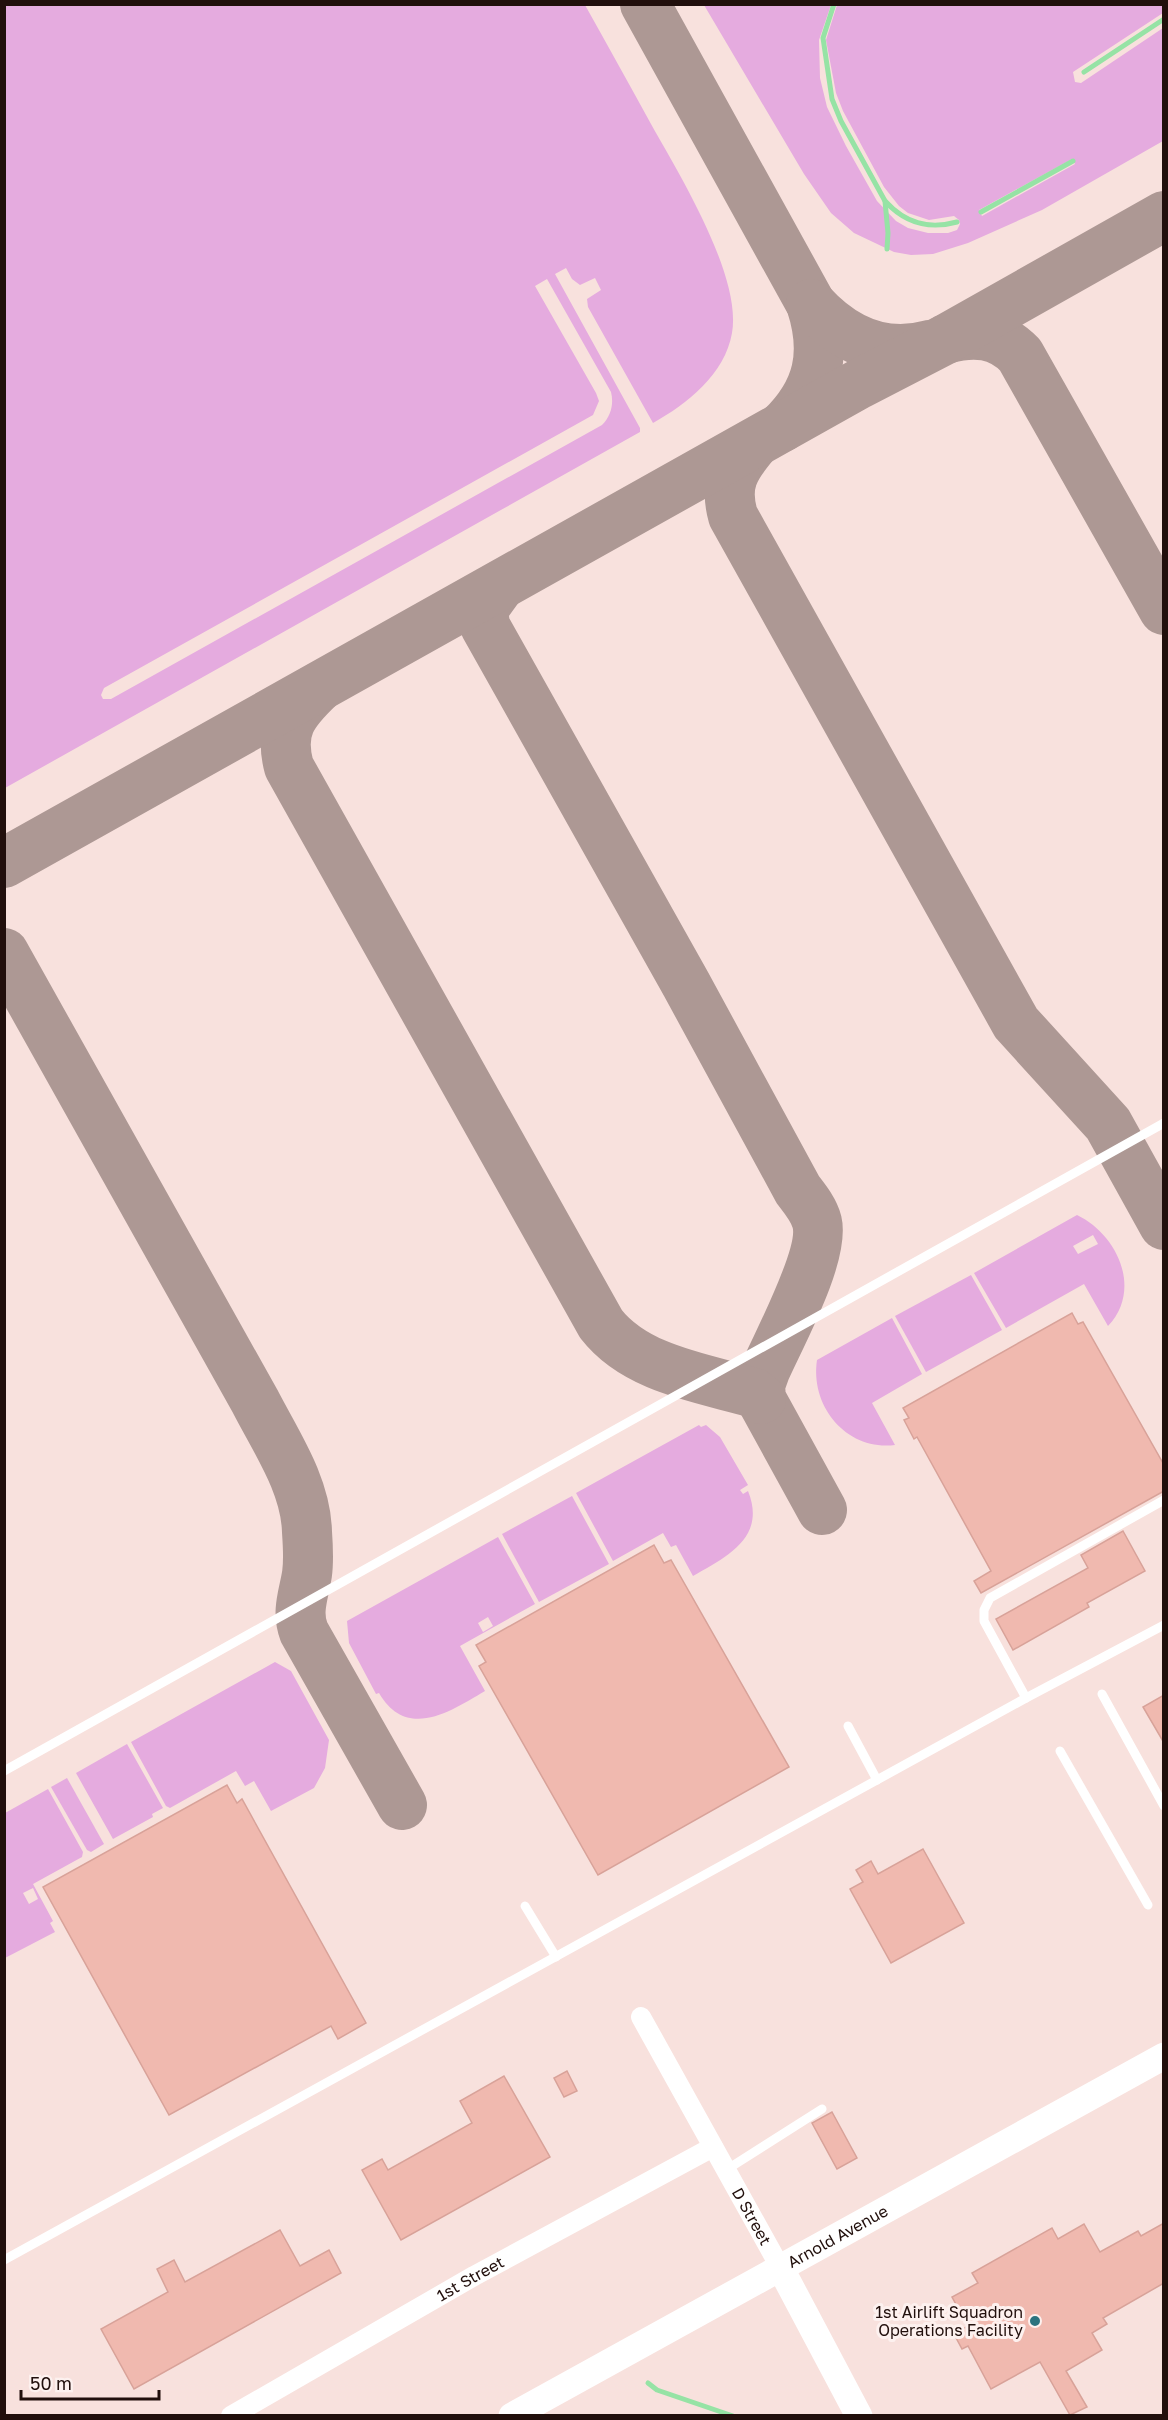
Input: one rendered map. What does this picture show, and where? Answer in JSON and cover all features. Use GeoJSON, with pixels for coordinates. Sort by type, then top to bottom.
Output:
{"type":"FeatureCollection","features":[{"type":"Feature","properties":{"kind":"street","name":"D Street"},"geometry":{"type":"LineString","coordinates":[[641,2017],[780,2267],[859,2415]]}},
{"type":"Feature","properties":{"kind":"street","name":"Arnold Avenue"},"geometry":{"type":"LineString","coordinates":[[512,2415],[1164,2056]]}},
{"type":"Feature","properties":{"kind":"street","name":"1st Street"},"geometry":{"type":"LineString","coordinates":[[231,2415],[474,2276],[713,2146]]}},
{"type":"Feature","properties":{"kind":"lane"},"geometry":{"type":"LineString","coordinates":[[4,1772],[1164,1123]]}},
{"type":"Feature","properties":{"kind":"lane"},"geometry":{"type":"LineString","coordinates":[[1026,1698],[984,1621],[984,1610],[990,1599],[1164,1500]]}},
{"type":"Feature","properties":{"kind":"lane"},"geometry":{"type":"LineString","coordinates":[[4,2260],[1026,1698],[1164,1625]]}},
{"type":"Feature","properties":{"kind":"lane"},"geometry":{"type":"LineString","coordinates":[[1101,1694],[1164,1806]]}},
{"type":"Feature","properties":{"kind":"lane"},"geometry":{"type":"LineString","coordinates":[[848,1726],[877,1780]]}},
{"type":"Feature","properties":{"kind":"lane"},"geometry":{"type":"LineString","coordinates":[[1060,1752],[1148,1905]]}},
{"type":"Feature","properties":{"kind":"lane"},"geometry":{"type":"LineString","coordinates":[[525,1906],[556,1957]]}},
{"type":"Feature","properties":{"kind":"lane"},"geometry":{"type":"LineString","coordinates":[[726,2170],[822,2109]]}},
{"type":"Feature","properties":{"kind":"shaded area"},"geometry":{"type":"Polygon","coordinates":[[[5,4],[585,5],[692,197],[728,283],[733,310],[732,333],[728,348],[713,374],[679,407],[653,423],[588,307],[587,299],[601,290],[595,278],[580,285],[572,279],[566,268],[555,274],[640,428],[640,432],[5,788],[5,4]],[[547,279],[535,286],[596,393],[599,401],[593,415],[104,688],[101,695],[103,699],[111,699],[602,425],[611,410],[611,392],[547,279]]]}},
{"type":"Feature","properties":{"kind":"shaded area"},"geometry":{"type":"Polygon","coordinates":[[[704,5],[831,5],[819,40],[820,78],[827,107],[846,146],[877,201],[896,221],[908,228],[928,233],[948,233],[957,230],[960,224],[954,216],[929,220],[908,213],[899,206],[884,187],[843,111],[836,93],[826,40],[837,5],[1163,5],[1163,13],[1073,72],[1075,82],[1081,83],[1163,28],[1163,141],[1042,210],[968,243],[933,254],[911,255],[894,252],[854,233],[831,213],[804,174],[704,5]],[[1072,159],[979,210],[982,216],[1075,164],[1072,159]]]}},
{"type":"Feature","properties":{"kind":"shaded area"},"geometry":{"type":"Polygon","coordinates":[[[1077,1215],[1104,1235],[1114,1249],[1121,1264],[1124,1296],[1108,1326],[1084,1284],[1006,1328],[974,1273],[1077,1215]],[[1093,1235],[1073,1246],[1078,1254],[1098,1244],[1093,1235]]]}},
{"type":"Feature","properties":{"kind":"shaded area"},"geometry":{"type":"Polygon","coordinates":[[[971,1275],[1002,1330],[926,1372],[895,1316],[971,1275]]]}},
{"type":"Feature","properties":{"kind":"shaded area"},"geometry":{"type":"Polygon","coordinates":[[[892,1318],[922,1374],[872,1403],[895,1445],[878,1445],[862,1441],[847,1433],[835,1422],[819,1394],[816,1377],[817,1360],[892,1318]]]}},
{"type":"Feature","properties":{"kind":"shaded area"},"geometry":{"type":"Polygon","coordinates":[[[699,1425],[701,1427],[706,1425],[720,1437],[748,1485],[740,1490],[743,1494],[748,1491],[752,1507],[752,1521],[748,1534],[730,1553],[693,1576],[676,1545],[671,1547],[663,1533],[613,1561],[576,1493],[699,1425]]]}},
{"type":"Feature","properties":{"kind":"shaded area"},"geometry":{"type":"Polygon","coordinates":[[[572,1496],[609,1564],[539,1602],[502,1534],[572,1496]]]}},
{"type":"Feature","properties":{"kind":"shaded area"},"geometry":{"type":"Polygon","coordinates":[[[498,1537],[535,1604],[460,1646],[485,1691],[430,1718],[416,1719],[403,1716],[390,1708],[379,1693],[376,1694],[349,1643],[347,1621],[498,1537]],[[488,1617],[478,1623],[483,1632],[493,1626],[488,1617]]]}},
{"type":"Feature","properties":{"kind":"shaded area"},"geometry":{"type":"Polygon","coordinates":[[[275,1662],[291,1671],[329,1740],[325,1768],[314,1788],[271,1811],[254,1781],[245,1786],[236,1771],[170,1808],[166,1806],[131,1742],[275,1662]]]}},
{"type":"Feature","properties":{"kind":"shaded area"},"geometry":{"type":"Polygon","coordinates":[[[127,1744],[163,1808],[152,1814],[153,1817],[113,1839],[76,1773],[127,1744]]]}},
{"type":"Feature","properties":{"kind":"shaded area"},"geometry":{"type":"Polygon","coordinates":[[[67,1778],[104,1844],[91,1852],[87,1850],[51,1787],[67,1778]]]}},
{"type":"Feature","properties":{"kind":"shaded area"},"geometry":{"type":"Polygon","coordinates":[[[48,1789],[83,1852],[82,1857],[33,1884],[53,1921],[50,1923],[55,1932],[5,1958],[5,1813],[48,1789]],[[33,1888],[23,1893],[29,1904],[38,1899],[33,1888]]]}},
{"type":"Feature","properties":{"kind":"building"},"geometry":{"type":"Polygon","coordinates":[[[1072,1313],[1078,1324],[1083,1322],[1164,1465],[1164,1491],[981,1593],[974,1581],[991,1571],[917,1437],[914,1439],[904,1420],[909,1418],[903,1408],[1072,1313]]]}},
{"type":"Feature","properties":{"kind":"building"},"geometry":{"type":"Polygon","coordinates":[[[1123,1531],[1145,1571],[1087,1603],[1089,1607],[1013,1650],[996,1619],[1088,1568],[1081,1555],[1123,1531]]]}},
{"type":"Feature","properties":{"kind":"building"},"geometry":{"type":"Polygon","coordinates":[[[654,1545],[664,1563],[671,1560],[789,1767],[598,1875],[479,1666],[486,1662],[476,1645],[654,1545]]]}},
{"type":"Feature","properties":{"kind":"building"},"geometry":{"type":"Polygon","coordinates":[[[1164,1695],[1164,1743],[1143,1707],[1164,1695]]]}},
{"type":"Feature","properties":{"kind":"building"},"geometry":{"type":"Polygon","coordinates":[[[227,1785],[237,1803],[242,1799],[366,2023],[338,2039],[331,2026],[169,2115],[43,1887],[227,1785]]]}},
{"type":"Feature","properties":{"kind":"building"},"geometry":{"type":"Polygon","coordinates":[[[923,1849],[964,1923],[891,1963],[850,1889],[863,1882],[856,1870],[871,1861],[878,1874],[923,1849]]]}},
{"type":"Feature","properties":{"kind":"building"},"geometry":{"type":"Polygon","coordinates":[[[567,2071],[577,2091],[564,2097],[554,2078],[567,2071]]]}},
{"type":"Feature","properties":{"kind":"building"},"geometry":{"type":"Polygon","coordinates":[[[504,2076],[550,2157],[401,2240],[362,2170],[382,2159],[388,2170],[472,2123],[460,2101],[504,2076]]]}},
{"type":"Feature","properties":{"kind":"building"},"geometry":{"type":"Polygon","coordinates":[[[832,2112],[857,2158],[837,2169],[812,2123],[832,2112]]]}},
{"type":"Feature","properties":{"kind":"building","name":"1st Airlift Squadron Operations Facility"},"geometry":{"type":"Polygon","coordinates":[[[1164,2223],[1164,2283],[1103,2318],[1107,2324],[1092,2333],[1102,2350],[1066,2371],[1087,2407],[1070,2415],[1040,2362],[991,2389],[968,2346],[962,2349],[954,2334],[968,2326],[952,2297],[978,2283],[972,2273],[1052,2228],[1058,2239],[1084,2224],[1100,2252],[1138,2231],[1141,2236],[1164,2223]]]}},
{"type":"Feature","properties":{"kind":"building"},"geometry":{"type":"Polygon","coordinates":[[[280,2230],[300,2266],[329,2250],[341,2273],[134,2389],[101,2329],[168,2292],[157,2269],[174,2260],[185,2282],[280,2230]]]}},
{"type":"Feature","properties":{"kind":"waterway"},"geometry":{"type":"LineString","coordinates":[[834,4],[823,38],[832,99],[841,121],[885,201],[887,249]]}},
{"type":"Feature","properties":{"kind":"waterway"},"geometry":{"type":"LineString","coordinates":[[1084,72],[1164,19]]}},
{"type":"Feature","properties":{"kind":"waterway"},"geometry":{"type":"LineString","coordinates":[[981,212],[1073,161]]}},
{"type":"Feature","properties":{"kind":"waterway"},"geometry":{"type":"LineString","coordinates":[[885,201],[901,215],[918,223],[936,225],[957,222]]}},
{"type":"Feature","properties":{"kind":"waterway"},"geometry":{"type":"LineString","coordinates":[[648,2383],[657,2390],[733,2416]]}},
{"type":"Feature","properties":{"kind":"taxiway"},"geometry":{"type":"LineString","coordinates":[[645,4],[811,304],[818,339],[819,355],[816,370],[812,385],[804,399],[782,427]]}},
{"type":"Feature","properties":{"kind":"taxiway"},"geometry":{"type":"LineString","coordinates":[[4,863],[859,384],[946,339],[1164,216]]}},
{"type":"Feature","properties":{"kind":"taxiway"},"geometry":{"type":"LineString","coordinates":[[811,304],[836,327],[864,342],[895,349],[929,345]]}},
{"type":"Feature","properties":{"kind":"taxiway"},"geometry":{"type":"LineString","coordinates":[[946,339],[966,335],[986,336],[1004,342],[1020,355],[1164,610]]}},
{"type":"Feature","properties":{"kind":"taxiway"},"geometry":{"type":"LineString","coordinates":[[754,444],[736,469],[730,485],[730,505],[733,516],[1016,1023],[1108,1124],[1164,1225]]}},
{"type":"Feature","properties":{"kind":"taxiway"},"geometry":{"type":"LineString","coordinates":[[499,587],[483,609],[485,626],[686,984],[798,1190],[816,1218],[818,1236],[808,1275],[760,1385],[761,1399],[822,1510]]}},
{"type":"Feature","properties":{"kind":"taxiway"},"geometry":{"type":"LineString","coordinates":[[318,688],[301,706],[290,723],[286,743],[289,767],[601,1324],[632,1352],[651,1362],[671,1370],[754,1393],[761,1399]]}},
{"type":"Feature","properties":{"kind":"taxiway"},"geometry":{"type":"LineString","coordinates":[[4,953],[255,1401],[296,1481],[307,1532],[308,1569],[301,1603],[304,1632],[402,1805]]}},
{"type":"Feature","properties":{"kind":"place","name":"1st Airlift Squadron Operations Facility"},"geometry":{"type":"Point","coordinates":[1035,2321]}}]}
